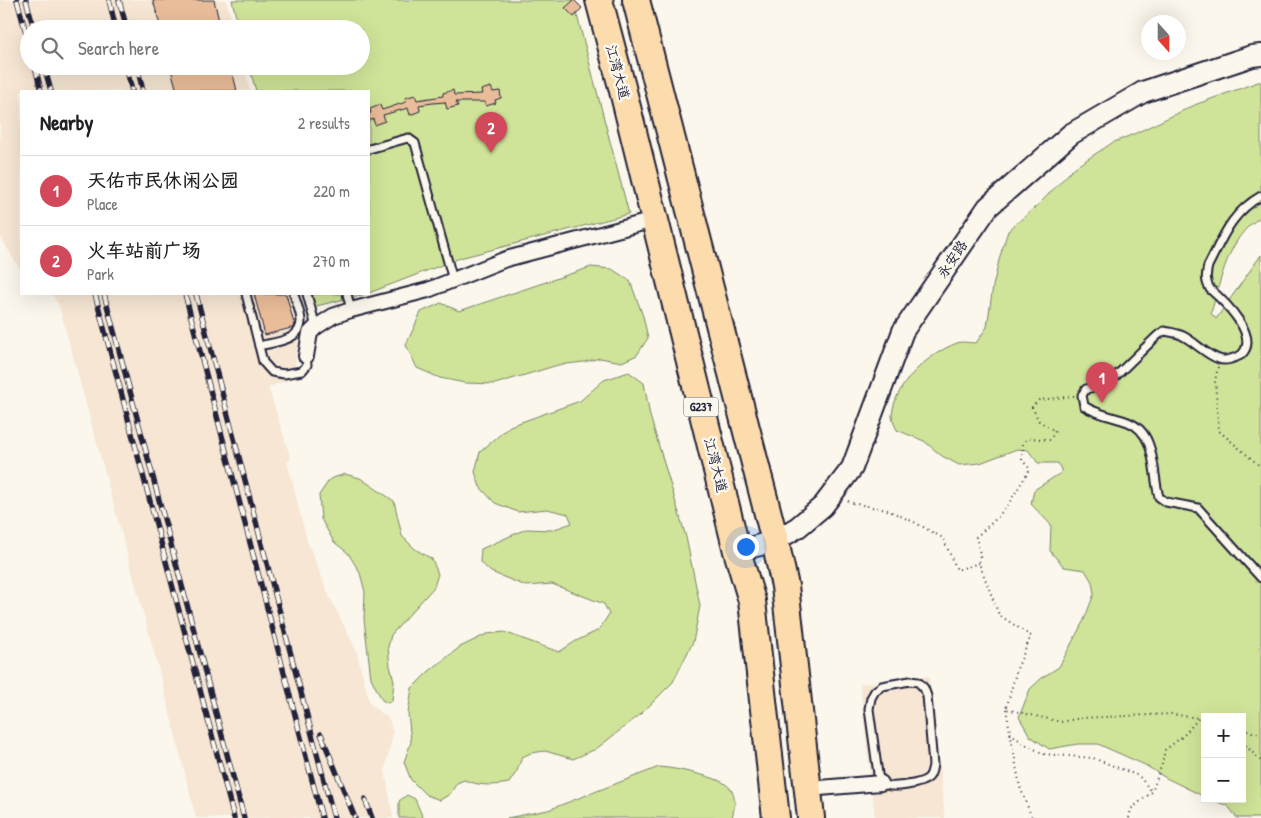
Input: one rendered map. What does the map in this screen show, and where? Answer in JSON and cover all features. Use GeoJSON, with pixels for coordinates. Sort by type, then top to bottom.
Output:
{"type":"FeatureCollection","features":[{"type":"Feature","properties":{"kind":"highway","name":"江湾大道"},"geometry":{"type":"LineString","coordinates":[[599,0],[752,601],[776,818]]}},
{"type":"Feature","properties":{"kind":"highway","name":"G237"},"geometry":{"type":"LineString","coordinates":[[636,0],[775,541],[784,586],[811,818]]}},
{"type":"Feature","properties":{"kind":"street","name":"永安路"},"geometry":{"type":"LineString","coordinates":[[738,551],[775,541],[798,527],[823,506],[852,468],[903,331],[988,207],[1071,134],[1143,92],[1252,56],[1261,55]]}},
{"type":"Feature","properties":{"kind":"street"},"geometry":{"type":"LineString","coordinates":[[306,356],[310,333],[333,316],[428,290],[506,259],[654,220]]}},
{"type":"Feature","properties":{"kind":"street"},"geometry":{"type":"LineString","coordinates":[[807,789],[881,783]]}},
{"type":"Feature","properties":{"kind":"lane"},"geometry":{"type":"LineString","coordinates":[[370,149],[408,138],[415,143],[453,280]]}},
{"type":"Feature","properties":{"kind":"lane"},"geometry":{"type":"LineString","coordinates":[[1261,196],[1247,204],[1232,221],[1208,266],[1207,283],[1210,289],[1248,323],[1253,333],[1252,345],[1244,354],[1229,360],[1219,360],[1182,335],[1164,331],[1117,375],[1098,386],[1086,389],[1082,395],[1084,406],[1095,413],[1130,423],[1146,437],[1151,449],[1159,497],[1166,502],[1198,508],[1261,578]]}},
{"type":"Feature","properties":{"kind":"lane"},"geometry":{"type":"LineString","coordinates":[[246,295],[263,362],[272,372],[284,374],[302,371],[307,365],[306,356]]}},
{"type":"Feature","properties":{"kind":"lane"},"geometry":{"type":"LineString","coordinates":[[259,346],[294,336],[299,331],[301,320],[294,295]]}},
{"type":"Feature","properties":{"kind":"lane"},"geometry":{"type":"LineString","coordinates":[[307,295],[316,327]]}},
{"type":"Feature","properties":{"kind":"lane"},"geometry":{"type":"LineString","coordinates":[[347,295],[350,310]]}},
{"type":"Feature","properties":{"kind":"lane"},"geometry":{"type":"LineString","coordinates":[[910,681],[918,682],[924,688],[927,696],[933,765],[932,773],[928,778],[920,782],[892,786],[886,786],[881,783],[878,774],[869,709],[871,698],[875,691],[882,686],[910,681]]}},
{"type":"Feature","properties":{"kind":"path"},"geometry":{"type":"LineString","coordinates":[[1219,360],[1215,381],[1219,431],[1261,467]]}},
{"type":"Feature","properties":{"kind":"path"},"geometry":{"type":"LineString","coordinates":[[1032,818],[1020,787],[1006,709],[1017,669],[1031,636],[999,615],[979,563],[980,554],[976,537],[997,518],[1009,503],[1030,469],[1022,460],[1023,442],[1031,438],[1050,440],[1055,431],[1040,421],[1032,407],[1039,400],[1082,395]]}},
{"type":"Feature","properties":{"kind":"path"},"geometry":{"type":"LineString","coordinates":[[835,490],[852,503],[887,510],[914,522],[942,538],[957,570],[979,563]]}},
{"type":"Feature","properties":{"kind":"path"},"geometry":{"type":"LineString","coordinates":[[1006,709],[1061,722],[1089,718],[1171,714],[1200,718]]}},
{"type":"Feature","properties":{"kind":"path"},"geometry":{"type":"LineString","coordinates":[[1129,818],[1131,809],[1152,792],[1165,750],[1183,736],[1200,718]]}},
{"type":"Feature","properties":{"kind":"path"},"geometry":{"type":"LineString","coordinates":[[1246,731],[1261,734]]}},
{"type":"Feature","properties":{"kind":"path"},"geometry":{"type":"LineString","coordinates":[[1010,733],[1023,743],[1044,754],[1093,758],[1139,776],[1152,792]]}},
{"type":"Feature","properties":{"kind":"path"},"geometry":{"type":"LineString","coordinates":[[1246,746],[1261,761]]}},
{"type":"Feature","properties":{"kind":"shaded area"},"geometry":{"type":"Polygon","coordinates":[[[0,0],[226,0],[232,20],[20,20],[20,75],[246,75],[250,90],[20,90],[20,269],[0,236],[0,0]]]}},
{"type":"Feature","properties":{"kind":"shaded area"},"geometry":{"type":"Polygon","coordinates":[[[53,295],[300,295],[308,322],[299,338],[293,379],[268,387],[291,459],[287,461],[307,541],[330,598],[356,650],[370,704],[389,719],[393,733],[385,770],[393,818],[196,818],[163,685],[59,305],[53,295]]]}},
{"type":"Feature","properties":{"kind":"shaded area"},"geometry":{"type":"Polygon","coordinates":[[[929,676],[945,818],[875,818],[860,684],[929,676]]]}},
{"type":"Feature","properties":{"kind":"green space"},"geometry":{"type":"Polygon","coordinates":[[[232,0],[573,0],[629,214],[460,258],[370,293],[370,90],[256,90],[252,75],[370,75],[370,20],[237,20],[232,0]]]}},
{"type":"Feature","properties":{"kind":"green space"},"geometry":{"type":"Polygon","coordinates":[[[1261,82],[1261,217],[1250,225],[1233,247],[1227,260],[1211,313],[1216,319],[1261,255],[1261,818],[1237,818],[1228,806],[1220,803],[1246,803],[1246,713],[1201,713],[1201,795],[1166,778],[1145,765],[1098,744],[1078,744],[1049,749],[1030,736],[1019,717],[1030,689],[1043,677],[1059,667],[1084,620],[1094,594],[1092,582],[1085,570],[1064,567],[1050,551],[1051,525],[1031,504],[1034,490],[1062,472],[1058,463],[1038,463],[1028,450],[1017,449],[980,463],[959,465],[942,456],[924,441],[897,430],[892,416],[894,404],[899,393],[914,372],[924,362],[957,343],[976,343],[987,327],[993,286],[1008,231],[1041,202],[1074,168],[1112,143],[1197,104],[1261,82]]]}},
{"type":"Feature","properties":{"kind":"green space"},"geometry":{"type":"Polygon","coordinates":[[[591,267],[612,269],[630,281],[643,316],[648,338],[637,355],[622,362],[600,358],[558,365],[495,384],[465,383],[440,378],[417,368],[406,345],[421,312],[441,303],[459,311],[591,267]]]}},
{"type":"Feature","properties":{"kind":"green space"},"geometry":{"type":"Polygon","coordinates":[[[309,295],[362,295],[312,307],[309,295]]]}},
{"type":"Feature","properties":{"kind":"green space"},"geometry":{"type":"Polygon","coordinates":[[[629,372],[644,383],[650,416],[686,537],[700,606],[693,642],[673,682],[641,714],[596,749],[573,759],[545,751],[531,753],[522,757],[517,771],[509,783],[486,785],[464,780],[457,783],[450,794],[440,800],[426,795],[411,780],[404,762],[411,742],[408,713],[412,688],[428,672],[460,647],[487,634],[504,632],[559,652],[599,630],[609,614],[604,604],[552,584],[526,586],[491,572],[480,562],[481,549],[526,529],[552,530],[572,523],[568,514],[547,509],[518,512],[495,503],[480,487],[475,472],[480,452],[510,426],[580,401],[604,380],[629,372]]]}},
{"type":"Feature","properties":{"kind":"green space"},"geometry":{"type":"Polygon","coordinates":[[[345,474],[360,478],[394,501],[402,536],[415,549],[432,559],[438,574],[434,587],[391,635],[388,647],[394,681],[392,701],[387,703],[382,700],[371,678],[364,619],[365,592],[360,573],[348,553],[334,542],[321,519],[319,495],[330,479],[345,474]]]}},
{"type":"Feature","properties":{"kind":"green space"},"geometry":{"type":"Polygon","coordinates":[[[659,767],[716,779],[729,787],[734,799],[732,818],[507,818],[548,810],[659,767]]]}},
{"type":"Feature","properties":{"kind":"green space"},"geometry":{"type":"Polygon","coordinates":[[[407,795],[415,799],[423,818],[399,818],[399,801],[407,795]]]}},
{"type":"Feature","properties":{"kind":"building"},"geometry":{"type":"Polygon","coordinates":[[[153,0],[214,0],[219,20],[159,20],[153,0]]]}},
{"type":"Feature","properties":{"kind":"building"},"geometry":{"type":"Polygon","coordinates":[[[574,0],[582,8],[574,17],[565,8],[574,0]]]}},
{"type":"Feature","properties":{"kind":"building"},"geometry":{"type":"Polygon","coordinates":[[[173,75],[233,75],[237,90],[177,90],[173,75]]]}},
{"type":"Feature","properties":{"kind":"building"},"geometry":{"type":"Polygon","coordinates":[[[491,87],[493,92],[500,91],[501,98],[495,100],[496,103],[486,106],[484,102],[456,102],[458,106],[447,109],[445,102],[419,105],[420,111],[410,115],[408,108],[383,115],[385,121],[375,125],[373,119],[370,120],[370,109],[380,105],[382,110],[406,102],[405,98],[415,95],[417,100],[443,96],[443,93],[453,90],[454,95],[482,94],[481,90],[491,87]]]}},
{"type":"Feature","properties":{"kind":"building"},"geometry":{"type":"Polygon","coordinates":[[[254,295],[286,295],[295,327],[265,335],[254,295]]]}},
{"type":"Feature","properties":{"kind":"railway"},"geometry":{"type":"LineString","coordinates":[[17,0],[22,20]]}},
{"type":"Feature","properties":{"kind":"railway"},"geometry":{"type":"LineString","coordinates":[[26,0],[32,20]]}},
{"type":"Feature","properties":{"kind":"railway"},"geometry":{"type":"LineString","coordinates":[[109,0],[114,20]]}},
{"type":"Feature","properties":{"kind":"railway"},"geometry":{"type":"LineString","coordinates":[[119,0],[125,20]]}},
{"type":"Feature","properties":{"kind":"railway"},"geometry":{"type":"LineString","coordinates":[[37,75],[41,90]]}},
{"type":"Feature","properties":{"kind":"railway"},"geometry":{"type":"LineString","coordinates":[[47,75],[51,90]]}},
{"type":"Feature","properties":{"kind":"railway"},"geometry":{"type":"LineString","coordinates":[[128,75],[132,90]]}},
{"type":"Feature","properties":{"kind":"railway"},"geometry":{"type":"LineString","coordinates":[[139,75],[143,90]]}},
{"type":"Feature","properties":{"kind":"railway"},"geometry":{"type":"LineString","coordinates":[[95,295],[234,818]]}},
{"type":"Feature","properties":{"kind":"railway"},"geometry":{"type":"LineString","coordinates":[[104,295],[244,818]]}},
{"type":"Feature","properties":{"kind":"railway"},"geometry":{"type":"LineString","coordinates":[[185,295],[322,818]]}},
{"type":"Feature","properties":{"kind":"railway"},"geometry":{"type":"LineString","coordinates":[[196,295],[334,818]]}},
{"type":"Feature","properties":{"kind":"railway"},"geometry":{"type":"LineString","coordinates":[[321,734],[355,818]]}},
{"type":"Feature","properties":{"kind":"railway"},"geometry":{"type":"LineString","coordinates":[[365,799],[372,818]]}},
{"type":"Feature","properties":{"kind":"place","name":"火车站前广场"},"geometry":{"type":"Point","coordinates":[491,153]}},
{"type":"Feature","properties":{"kind":"place","name":"天佑市民休闲公园"},"geometry":{"type":"Point","coordinates":[1102,403]}}]}
